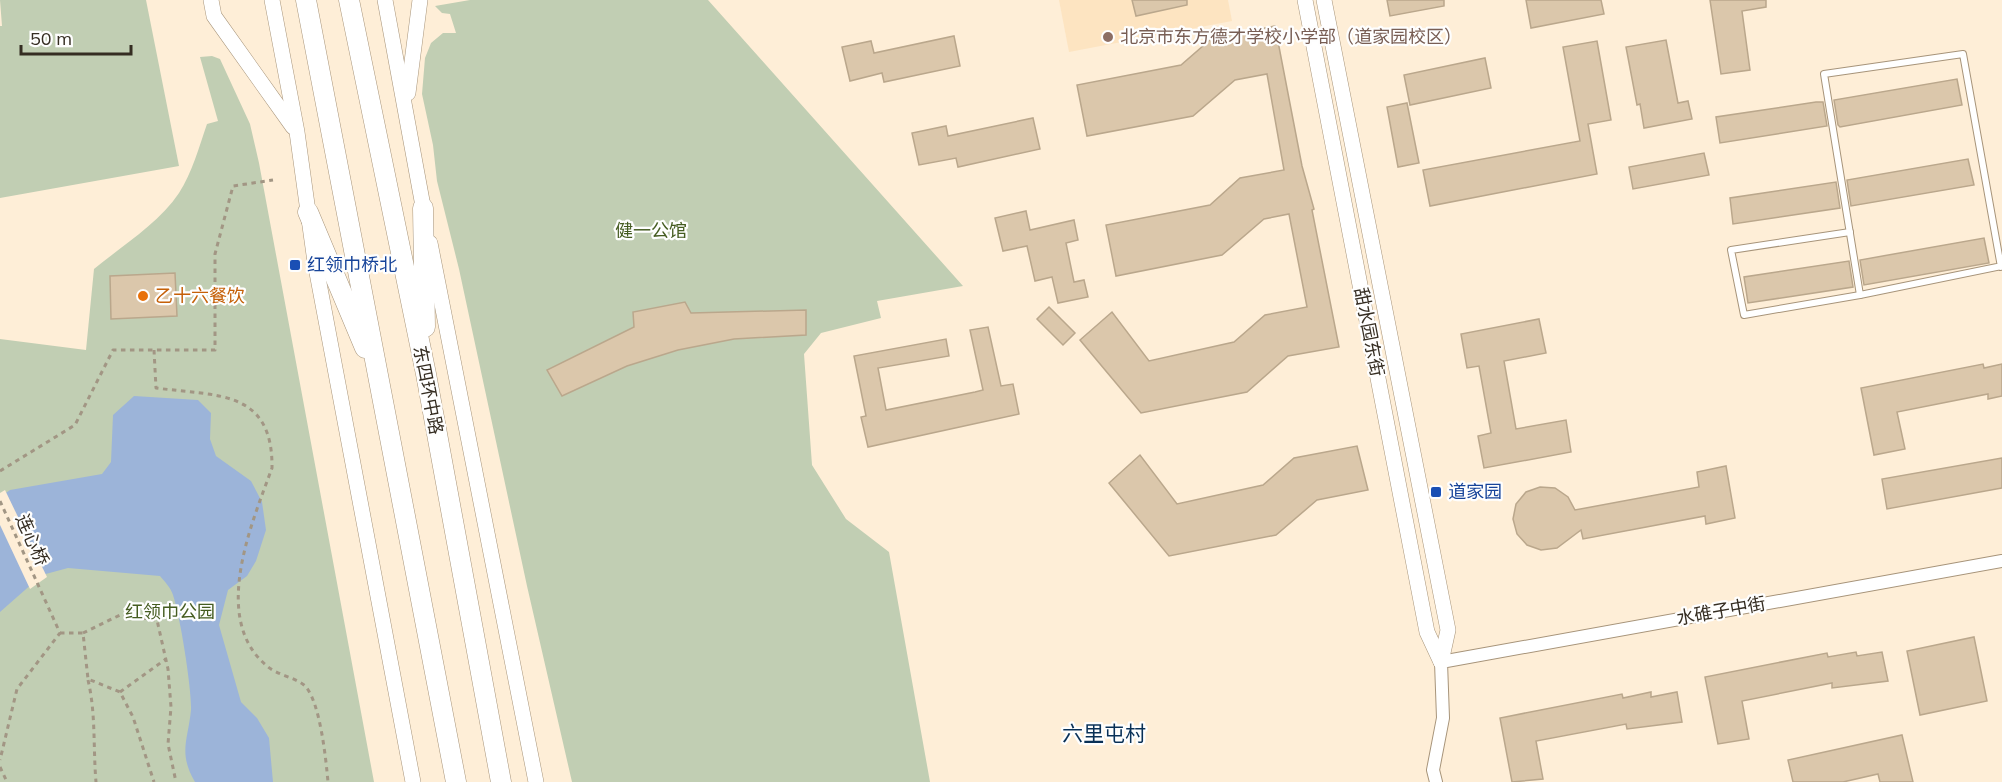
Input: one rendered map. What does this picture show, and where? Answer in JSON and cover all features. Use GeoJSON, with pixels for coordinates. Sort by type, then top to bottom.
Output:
{"type":"FeatureCollection","features":[{"type":"Feature","properties":{"kind":"highway"},"geometry":{"type":"LineString","coordinates":[[306,0],[456,782]]}},
{"type":"Feature","properties":{"kind":"highway","name":"东四环中路"},"geometry":{"type":"LineString","coordinates":[[349,0],[426,374],[501,782]]}},
{"type":"Feature","properties":{"kind":"highway"},"geometry":{"type":"LineString","coordinates":[[423,208],[426,374]]}},
{"type":"Feature","properties":{"kind":"highway"},"geometry":{"type":"LineString","coordinates":[[308,212],[380,385]]}},
{"type":"Feature","properties":{"kind":"street"},"geometry":{"type":"LineString","coordinates":[[211,0],[214,16],[297,132]]}},
{"type":"Feature","properties":{"kind":"street"},"geometry":{"type":"LineString","coordinates":[[272,0],[297,132],[317,273],[413,782]]}},
{"type":"Feature","properties":{"kind":"street","name":"东四环中路"},"geometry":{"type":"LineString","coordinates":[[385,0],[407,108],[423,208],[536,782]]}},
{"type":"Feature","properties":{"kind":"street"},"geometry":{"type":"LineString","coordinates":[[407,108],[420,0]]}},
{"type":"Feature","properties":{"kind":"street","name":"甜水园东街"},"geometry":{"type":"LineString","coordinates":[[1305,0],[1427,632],[1441,662]]}},
{"type":"Feature","properties":{"kind":"street","name":"甜水园东街"},"geometry":{"type":"LineString","coordinates":[[1324,0],[1448,630],[1441,662],[1443,718],[1433,770],[1436,782]]}},
{"type":"Feature","properties":{"kind":"street","name":"水碓子中街"},"geometry":{"type":"LineString","coordinates":[[1441,662],[2002,561]]}},
{"type":"Feature","properties":{"kind":"lane"},"geometry":{"type":"LineString","coordinates":[[1850,232],[1731,250],[1744,315],[1860,295],[2001,266],[1963,54],[1824,74],[1850,232],[1860,295]]}},
{"type":"Feature","properties":{"kind":"path"},"geometry":{"type":"LineString","coordinates":[[0,471],[75,425],[113,350],[215,350],[215,254],[233,186],[273,180]]}},
{"type":"Feature","properties":{"kind":"path"},"geometry":{"type":"LineString","coordinates":[[154,350],[156,388],[222,394],[239,400],[254,411],[266,428],[272,450],[272,468],[238,575],[238,601],[243,628],[251,646],[266,666],[303,685],[314,701],[328,782]]}},
{"type":"Feature","properties":{"kind":"path","name":"连心桥"},"geometry":{"type":"LineString","coordinates":[[0,501],[60,633]]}},
{"type":"Feature","properties":{"kind":"path"},"geometry":{"type":"LineString","coordinates":[[0,760],[17,689],[60,633],[83,633],[120,615],[158,620],[166,659],[171,707],[168,744],[176,782]]}},
{"type":"Feature","properties":{"kind":"path"},"geometry":{"type":"LineString","coordinates":[[83,633],[95,722],[93,755],[96,782]]}},
{"type":"Feature","properties":{"kind":"path"},"geometry":{"type":"LineString","coordinates":[[120,693],[166,659]]}},
{"type":"Feature","properties":{"kind":"path"},"geometry":{"type":"LineString","coordinates":[[88,679],[120,693],[133,717],[154,782]]}},
{"type":"Feature","properties":{"kind":"path"},"geometry":{"type":"LineString","coordinates":[[0,767],[7,782]]}},
{"type":"Feature","properties":{"kind":"shaded area","name":"北京市东方德才学校小学部（道家园校区）"},"geometry":{"type":"Polygon","coordinates":[[[1059,0],[1228,0],[1232,21],[1069,52],[1059,0]]]}},
{"type":"Feature","properties":{"kind":"green space"},"geometry":{"type":"Polygon","coordinates":[[[0,0],[146,0],[179,166],[0,198],[0,26],[2,26],[0,0]]]}},
{"type":"Feature","properties":{"kind":"green space","name":"健一公馆"},"geometry":{"type":"Polygon","coordinates":[[[470,0],[708,0],[963,286],[877,301],[881,318],[821,333],[804,354],[812,465],[846,519],[889,552],[930,782],[572,782],[459,269],[437,181],[433,145],[422,94],[425,58],[431,43],[443,33],[456,33],[450,14],[442,13],[435,6],[470,0]]]}},
{"type":"Feature","properties":{"kind":"green space","name":"红领巾公园"},"geometry":{"type":"Polygon","coordinates":[[[212,56],[220,59],[250,124],[259,163],[374,782],[0,782],[0,339],[86,350],[94,269],[140,234],[171,204],[188,177],[207,124],[218,121],[200,57],[212,56]]]}},
{"type":"Feature","properties":{"kind":"water"},"geometry":{"type":"Polygon","coordinates":[[[134,396],[198,400],[211,413],[210,439],[216,456],[251,481],[262,502],[266,530],[256,561],[247,576],[228,590],[219,625],[241,702],[257,718],[269,738],[273,782],[195,782],[185,754],[191,710],[188,670],[176,605],[172,592],[160,576],[68,568],[42,575],[0,612],[0,497],[10,490],[102,474],[111,462],[113,415],[134,396]]]}},
{"type":"Feature","properties":{"kind":"pier"},"geometry":{"type":"Polygon","coordinates":[[[5,490],[47,577],[30,589],[0,525],[0,493],[5,490]]]}},
{"type":"Feature","properties":{"kind":"building"},"geometry":{"type":"Polygon","coordinates":[[[1132,0],[1187,0],[1187,5],[1136,16],[1132,0]]]}},
{"type":"Feature","properties":{"kind":"building"},"geometry":{"type":"Polygon","coordinates":[[[1387,0],[1444,0],[1444,6],[1390,16],[1387,0]]]}},
{"type":"Feature","properties":{"kind":"building"},"geometry":{"type":"Polygon","coordinates":[[[1526,0],[1601,0],[1604,14],[1531,28],[1526,0]]]}},
{"type":"Feature","properties":{"kind":"building"},"geometry":{"type":"Polygon","coordinates":[[[1710,0],[1766,0],[1766,7],[1742,11],[1750,70],[1721,74],[1710,0]]]}},
{"type":"Feature","properties":{"kind":"building"},"geometry":{"type":"Polygon","coordinates":[[[1275,26],[1302,166],[1314,209],[1312,210],[1339,347],[1288,356],[1247,392],[1141,413],[1080,340],[1112,312],[1149,361],[1234,342],[1265,315],[1307,307],[1289,214],[1264,219],[1222,255],[1116,276],[1106,225],[1210,205],[1240,178],[1284,170],[1267,74],[1235,80],[1193,116],[1087,136],[1077,85],[1181,65],[1211,39],[1275,26]]]}},
{"type":"Feature","properties":{"kind":"building"},"geometry":{"type":"Polygon","coordinates":[[[954,36],[960,66],[884,82],[882,73],[850,81],[842,47],[871,41],[874,53],[954,36]]]}},
{"type":"Feature","properties":{"kind":"building"},"geometry":{"type":"Polygon","coordinates":[[[1666,40],[1678,103],[1688,101],[1692,119],[1644,128],[1640,104],[1637,105],[1626,47],[1666,40]]]}},
{"type":"Feature","properties":{"kind":"building"},"geometry":{"type":"Polygon","coordinates":[[[1597,41],[1611,120],[1588,124],[1597,174],[1430,206],[1423,170],[1580,141],[1563,47],[1597,41]]]}},
{"type":"Feature","properties":{"kind":"building"},"geometry":{"type":"Polygon","coordinates":[[[1485,58],[1491,88],[1410,105],[1404,75],[1485,58]]]}},
{"type":"Feature","properties":{"kind":"building"},"geometry":{"type":"Polygon","coordinates":[[[1957,79],[1962,105],[1840,127],[1838,125],[1834,100],[1957,79]]]}},
{"type":"Feature","properties":{"kind":"building"},"geometry":{"type":"Polygon","coordinates":[[[1823,102],[1827,126],[1720,143],[1716,117],[1823,102]]]}},
{"type":"Feature","properties":{"kind":"building"},"geometry":{"type":"Polygon","coordinates":[[[1407,103],[1419,163],[1398,167],[1387,107],[1407,103]]]}},
{"type":"Feature","properties":{"kind":"building"},"geometry":{"type":"Polygon","coordinates":[[[1033,118],[1040,149],[958,167],[956,158],[919,165],[912,133],[946,126],[948,136],[1033,118]]]}},
{"type":"Feature","properties":{"kind":"building"},"geometry":{"type":"Polygon","coordinates":[[[1704,153],[1709,175],[1633,189],[1629,167],[1704,153]]]}},
{"type":"Feature","properties":{"kind":"building"},"geometry":{"type":"Polygon","coordinates":[[[1968,159],[1974,185],[1851,206],[1847,180],[1968,159]]]}},
{"type":"Feature","properties":{"kind":"building"},"geometry":{"type":"Polygon","coordinates":[[[1836,182],[1840,208],[1733,224],[1730,198],[1836,182]]]}},
{"type":"Feature","properties":{"kind":"building"},"geometry":{"type":"Polygon","coordinates":[[[1026,211],[1030,230],[1074,220],[1078,240],[1066,243],[1074,282],[1084,280],[1088,297],[1058,303],[1052,277],[1035,281],[1027,246],[1003,251],[995,218],[1026,211]]]}},
{"type":"Feature","properties":{"kind":"building"},"geometry":{"type":"Polygon","coordinates":[[[1984,238],[1989,263],[1864,285],[1860,260],[1984,238]]]}},
{"type":"Feature","properties":{"kind":"building"},"geometry":{"type":"Polygon","coordinates":[[[1849,261],[1853,287],[1748,303],[1744,277],[1849,261]]]}},
{"type":"Feature","properties":{"kind":"building","name":"乙十六餐饮"},"geometry":{"type":"Polygon","coordinates":[[[175,273],[177,316],[111,319],[110,276],[175,273]]]}},
{"type":"Feature","properties":{"kind":"building"},"geometry":{"type":"Polygon","coordinates":[[[685,302],[691,313],[806,310],[806,335],[734,339],[678,350],[627,366],[562,396],[547,370],[634,327],[633,312],[685,302]]]}},
{"type":"Feature","properties":{"kind":"building"},"geometry":{"type":"Polygon","coordinates":[[[1049,307],[1075,333],[1063,345],[1037,319],[1049,307]]]}},
{"type":"Feature","properties":{"kind":"building"},"geometry":{"type":"Polygon","coordinates":[[[1539,319],[1546,353],[1504,361],[1516,429],[1566,420],[1571,452],[1484,468],[1478,436],[1491,433],[1479,366],[1467,368],[1461,334],[1539,319]]]}},
{"type":"Feature","properties":{"kind":"building"},"geometry":{"type":"Polygon","coordinates":[[[988,327],[1001,386],[1013,384],[1019,414],[868,447],[861,417],[866,416],[854,356],[946,339],[949,356],[878,368],[886,410],[975,392],[983,390],[970,330],[988,327]]]}},
{"type":"Feature","properties":{"kind":"building"},"geometry":{"type":"Polygon","coordinates":[[[1983,364],[1984,368],[2002,364],[2002,396],[1988,399],[1988,394],[1897,412],[1905,449],[1874,455],[1861,388],[1983,364]]]}},
{"type":"Feature","properties":{"kind":"building"},"geometry":{"type":"Polygon","coordinates":[[[1357,446],[1368,490],[1317,500],[1276,535],[1169,556],[1109,483],[1140,455],[1177,504],[1263,485],[1294,458],[1357,446]]]}},
{"type":"Feature","properties":{"kind":"building"},"geometry":{"type":"Polygon","coordinates":[[[2002,458],[2002,488],[1887,509],[1882,479],[2002,458]]]}},
{"type":"Feature","properties":{"kind":"building"},"geometry":{"type":"Polygon","coordinates":[[[1726,466],[1735,518],[1706,524],[1705,516],[1583,539],[1581,530],[1557,548],[1541,550],[1527,545],[1517,534],[1513,519],[1516,504],[1526,492],[1540,487],[1555,488],[1568,497],[1575,510],[1699,487],[1697,472],[1726,466]]]}},
{"type":"Feature","properties":{"kind":"building"},"geometry":{"type":"Polygon","coordinates":[[[1974,637],[1987,701],[1920,715],[1907,651],[1974,637]]]}},
{"type":"Feature","properties":{"kind":"building"},"geometry":{"type":"Polygon","coordinates":[[[1856,652],[1857,656],[1882,652],[1888,681],[1832,688],[1832,683],[1742,701],[1749,739],[1718,744],[1705,677],[1827,653],[1828,657],[1856,652]]]}},
{"type":"Feature","properties":{"kind":"building"},"geometry":{"type":"Polygon","coordinates":[[[1651,692],[1651,697],[1677,692],[1682,722],[1627,729],[1626,724],[1536,741],[1543,779],[1512,782],[1500,718],[1622,694],[1623,698],[1651,692]]]}},
{"type":"Feature","properties":{"kind":"building"},"geometry":{"type":"Polygon","coordinates":[[[1902,735],[1913,782],[1880,782],[1878,774],[1843,782],[1793,782],[1788,760],[1902,735]]]}},
{"type":"Feature","properties":{"kind":"place","name":"北京市东方德才学校小学部（道家园校区）"},"geometry":{"type":"Point","coordinates":[1108,37]}},
{"type":"Feature","properties":{"kind":"place","name":"红领巾桥北"},"geometry":{"type":"Point","coordinates":[295,265]}},
{"type":"Feature","properties":{"kind":"place","name":"乙十六餐饮"},"geometry":{"type":"Point","coordinates":[143,296]}},
{"type":"Feature","properties":{"kind":"place","name":"道家园"},"geometry":{"type":"Point","coordinates":[1436,492]}},
{"type":"Feature","properties":{"kind":"district","name":"六里屯村"},"geometry":{"type":"Point","coordinates":[1104,734]}}]}
